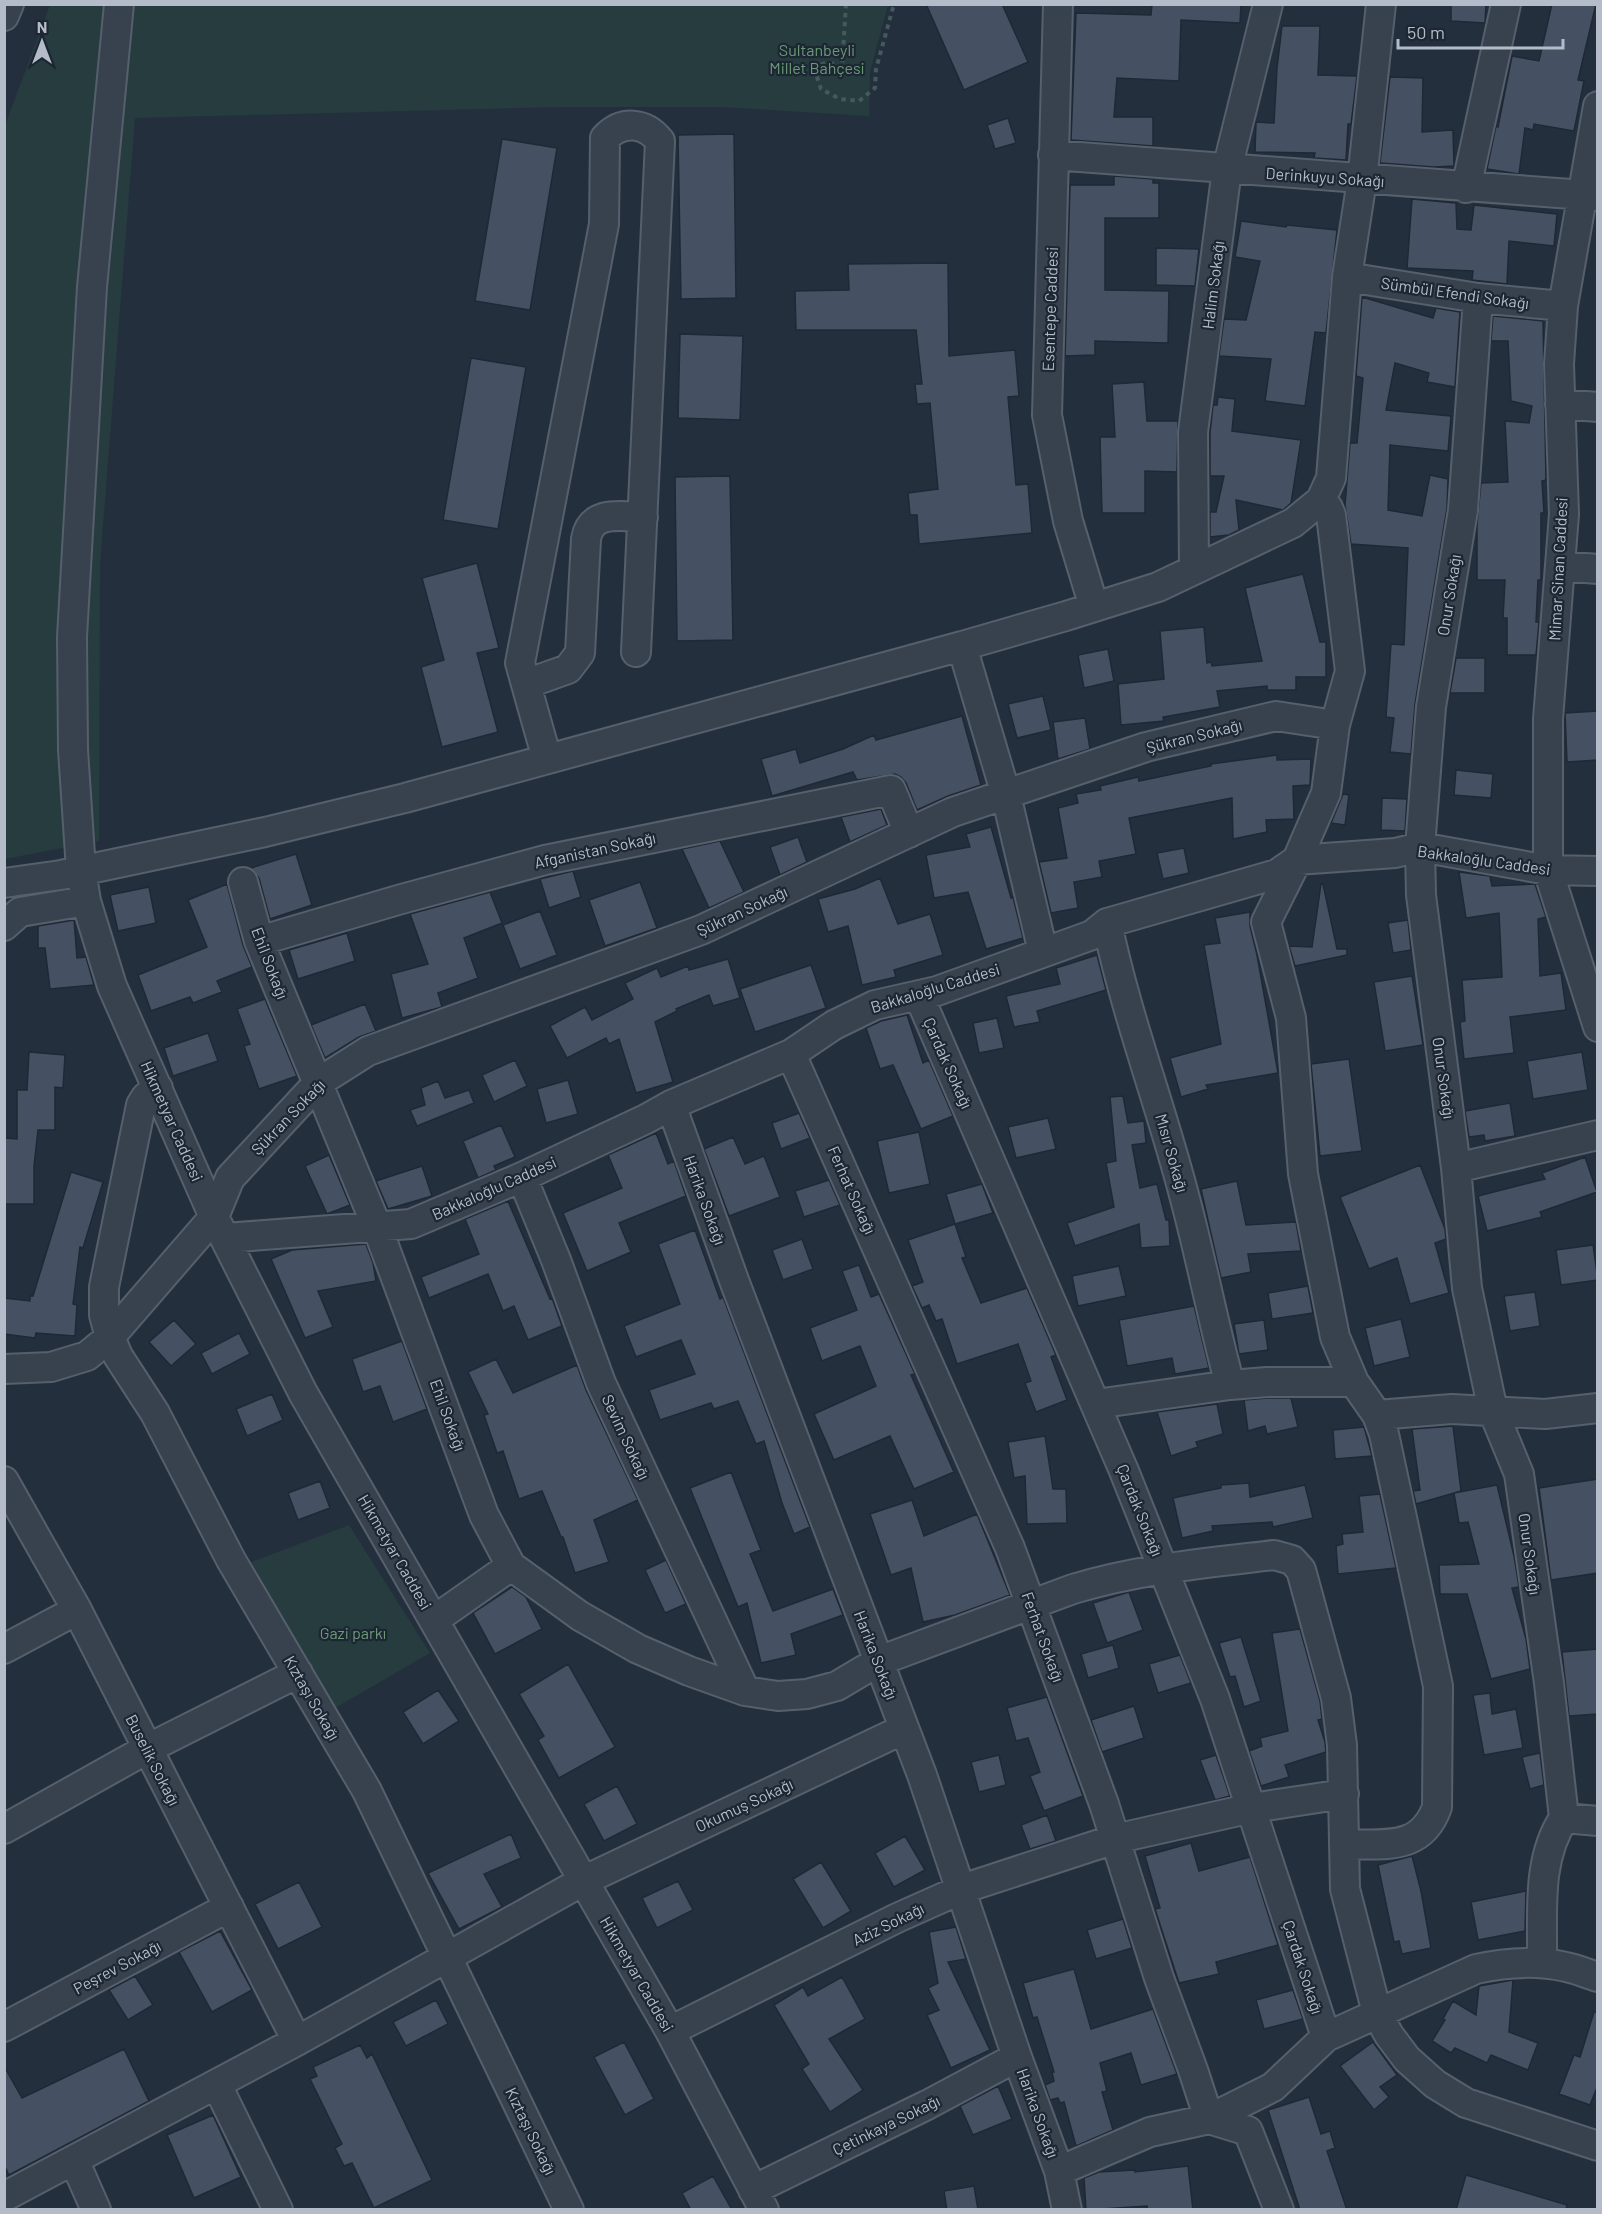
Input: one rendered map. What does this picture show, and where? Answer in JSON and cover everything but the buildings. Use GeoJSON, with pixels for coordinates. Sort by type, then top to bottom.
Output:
{"type":"FeatureCollection","features":[{"type":"Feature","properties":{"kind":"street"},"geometry":{"type":"LineString","coordinates":[[4,16],[9,4]]}},
{"type":"Feature","properties":{"kind":"street","name":"Hikmetyar Caddesi"},"geometry":{"type":"LineString","coordinates":[[119,4],[92,287],[72,637],[74,750],[81,870],[86,901],[112,986],[220,1227],[303,1393],[670,2031],[758,2200]]}},
{"type":"Feature","properties":{"kind":"street","name":"Esentepe Caddesi"},"geometry":{"type":"LineString","coordinates":[[1058,4],[1047,415],[1068,521],[1094,607]]}},
{"type":"Feature","properties":{"kind":"street","name":"Halim Sokağı"},"geometry":{"type":"LineString","coordinates":[[1194,569],[1193,432],[1227,169],[1268,4]]}},
{"type":"Feature","properties":{"kind":"street"},"geometry":{"type":"LineString","coordinates":[[4,882],[81,870],[324,818],[962,646],[1158,587],[1293,524],[1321,500],[1331,478],[1347,277],[1362,180],[1381,4]]}},
{"type":"Feature","properties":{"kind":"street"},"geometry":{"type":"LineString","coordinates":[[1466,188],[1506,4]]}},
{"type":"Feature","properties":{"kind":"street","name":"Mimar Sinan Caddesi"},"geometry":{"type":"LineString","coordinates":[[1598,106],[1590,196],[1563,306],[1559,364],[1564,514],[1548,719],[1548,870],[1598,1027]]}},
{"type":"Feature","properties":{"kind":"street"},"geometry":{"type":"LineString","coordinates":[[548,759],[520,663],[604,224],[605,138],[617,128],[633,125],[649,130],[660,141],[636,652]]}},
{"type":"Feature","properties":{"kind":"street","name":"Derinkuyu Sokağı"},"geometry":{"type":"LineString","coordinates":[[1053,155],[1590,196]]}},
{"type":"Feature","properties":{"kind":"street","name":"Sümbül Efendi Sokağı"},"geometry":{"type":"LineString","coordinates":[[1347,277],[1478,298],[1563,306]]}},
{"type":"Feature","properties":{"kind":"street","name":"Onur Sokağı"},"geometry":{"type":"LineString","coordinates":[[1478,298],[1463,510],[1431,707],[1420,847],[1421,895],[1456,1168],[1467,1288],[1493,1411],[1519,1474],[1549,1683],[1564,1818]]}},
{"type":"Feature","properties":{"kind":"street"},"geometry":{"type":"LineString","coordinates":[[1560,404],[1598,407]]}},
{"type":"Feature","properties":{"kind":"street"},"geometry":{"type":"LineString","coordinates":[[1321,500],[1331,515],[1350,671],[1335,724],[1326,793],[1297,860],[1266,922],[1292,1018],[1303,1174],[1335,1337],[1354,1382],[1377,1415],[1384,1434],[1438,1686],[1437,1807],[1432,1822],[1424,1832],[1411,1839],[1398,1842],[1344,1845]]}},
{"type":"Feature","properties":{"kind":"street"},"geometry":{"type":"LineString","coordinates":[[526,684],[568,669],[578,659],[586,539],[589,528],[606,516],[643,517]]}},
{"type":"Feature","properties":{"kind":"street"},"geometry":{"type":"LineString","coordinates":[[1560,566],[1598,569]]}},
{"type":"Feature","properties":{"kind":"street"},"geometry":{"type":"LineString","coordinates":[[962,646],[1006,795],[1043,952]]}},
{"type":"Feature","properties":{"kind":"street","name":"Şükran Sokağı"},"geometry":{"type":"LineString","coordinates":[[220,1227],[230,1178],[318,1082],[368,1051],[702,930],[953,812],[1146,747],[1276,716],[1335,724]]}},
{"type":"Feature","properties":{"kind":"street","name":"Afganistan Sokağı"},"geometry":{"type":"LineString","coordinates":[[259,941],[545,860],[891,790],[909,833]]}},
{"type":"Feature","properties":{"kind":"street","name":"Bakkaloğlu Caddesi"},"geometry":{"type":"LineString","coordinates":[[220,1227],[377,1227],[411,1224],[522,1177],[671,1105],[791,1054],[834,1025],[875,1005],[918,996],[1092,935],[1107,923],[1277,874],[1297,860],[1395,853],[1420,847],[1548,870],[1598,871]]}},
{"type":"Feature","properties":{"kind":"street","name":"Ehil Sokağı"},"geometry":{"type":"LineString","coordinates":[[243,882],[259,941],[377,1227],[484,1515],[511,1566],[580,1616],[638,1649],[689,1671],[745,1691],[778,1696],[807,1694],[837,1686],[879,1661],[1105,1579],[1163,1567],[1274,1555],[1287,1557],[1301,1570],[1336,1698],[1342,1745],[1344,1794]]}},
{"type":"Feature","properties":{"kind":"street"},"geometry":{"type":"LineString","coordinates":[[4,926],[20,912],[86,901]]}},
{"type":"Feature","properties":{"kind":"street","name":"Mısır Sokağı"},"geometry":{"type":"LineString","coordinates":[[1107,923],[1117,974],[1184,1195],[1230,1385]]}},
{"type":"Feature","properties":{"kind":"street","name":"Çardak Sokağı"},"geometry":{"type":"LineString","coordinates":[[918,996],[1096,1404],[1215,1699],[1326,2037]]}},
{"type":"Feature","properties":{"kind":"street","name":"Ferhat Sokağı"},"geometry":{"type":"LineString","coordinates":[[791,1054],[1010,1548],[1115,1839],[1159,1978],[1209,2119]]}},
{"type":"Feature","properties":{"kind":"street","name":"Kıztaşı Sokağı"},"geometry":{"type":"LineString","coordinates":[[158,1088],[146,1097],[141,1105],[104,1287],[104,1315],[110,1337],[118,1356],[155,1413],[231,1560],[367,1791],[569,2210]]}},
{"type":"Feature","properties":{"kind":"street","name":"Harika Sokağı"},"geometry":{"type":"LineString","coordinates":[[671,1105],[735,1284],[879,1661],[962,1889],[1017,2057],[1059,2171],[1067,2210]]}},
{"type":"Feature","properties":{"kind":"street"},"geometry":{"type":"LineString","coordinates":[[1456,1168],[1598,1135]]}},
{"type":"Feature","properties":{"kind":"street","name":"Sevim Sokağı"},"geometry":{"type":"LineString","coordinates":[[522,1177],[556,1260],[601,1383],[745,1691]]}},
{"type":"Feature","properties":{"kind":"street"},"geometry":{"type":"LineString","coordinates":[[4,1369],[51,1367],[87,1356],[110,1337],[220,1227]]}},
{"type":"Feature","properties":{"kind":"street"},"geometry":{"type":"LineString","coordinates":[[1096,1404],[1230,1385],[1266,1382],[1354,1382]]}},
{"type":"Feature","properties":{"kind":"street"},"geometry":{"type":"LineString","coordinates":[[1377,1415],[1452,1409],[1545,1414],[1598,1408]]}},
{"type":"Feature","properties":{"kind":"street","name":"Buselik Sokağı"},"geometry":{"type":"LineString","coordinates":[[4,1481],[76,1610],[297,2041]]}},
{"type":"Feature","properties":{"kind":"street"},"geometry":{"type":"LineString","coordinates":[[434,1620],[511,1566]]}},
{"type":"Feature","properties":{"kind":"street"},"geometry":{"type":"LineString","coordinates":[[4,1649],[76,1610]]}},
{"type":"Feature","properties":{"kind":"street"},"geometry":{"type":"LineString","coordinates":[[4,1829],[147,1749],[298,1673]]}},
{"type":"Feature","properties":{"kind":"street","name":"Okumuş Sokağı"},"geometry":{"type":"LineString","coordinates":[[4,2197],[217,2085],[583,1881],[904,1729]]}},
{"type":"Feature","properties":{"kind":"street"},"geometry":{"type":"LineString","coordinates":[[1344,1794],[1345,1889],[1377,2013],[1389,2036],[1407,2059],[1435,2084],[1466,2103],[1598,2146]]}},
{"type":"Feature","properties":{"kind":"street","name":"Aziz Sokağı"},"geometry":{"type":"LineString","coordinates":[[670,2031],[897,1918],[962,1889],[1115,1839],[1252,1808],[1344,1794]]}},
{"type":"Feature","properties":{"kind":"street"},"geometry":{"type":"LineString","coordinates":[[1542,1962],[1545,1864],[1552,1840],[1564,1818],[1598,1821]]}},
{"type":"Feature","properties":{"kind":"street","name":"Peşrev Sokağı"},"geometry":{"type":"LineString","coordinates":[[4,2027],[229,1907]]}},
{"type":"Feature","properties":{"kind":"street"},"geometry":{"type":"LineString","coordinates":[[1059,2171],[1150,2132],[1209,2119],[1274,2087],[1326,2037],[1476,1969],[1500,1963],[1542,1962],[1568,1967],[1598,1977]]}},
{"type":"Feature","properties":{"kind":"street","name":"Çetinkaya Sokağı"},"geometry":{"type":"LineString","coordinates":[[758,2200],[1017,2057]]}},
{"type":"Feature","properties":{"kind":"street"},"geometry":{"type":"LineString","coordinates":[[217,2085],[278,2210]]}},
{"type":"Feature","properties":{"kind":"street"},"geometry":{"type":"LineString","coordinates":[[1209,2119],[1248,2132],[1279,2210]]}},
{"type":"Feature","properties":{"kind":"street"},"geometry":{"type":"LineString","coordinates":[[74,2160],[96,2210]]}},
{"type":"Feature","properties":{"kind":"path"},"geometry":{"type":"LineString","coordinates":[[846,4],[842,67],[828,62],[820,64],[816,74],[820,89],[840,99],[859,101],[875,88],[876,69],[894,4]]}},
{"type":"Feature","properties":{"kind":"green space","name":"Sultanbeyli Millet Bahçesi"},"geometry":{"type":"Polygon","coordinates":[[[50,5],[888,5],[870,72],[869,116],[721,107],[559,107],[135,118],[100,564],[99,841],[5,859],[4,128],[50,5]]]}},
{"type":"Feature","properties":{"kind":"green space","name":"Gazi parkı"},"geometry":{"type":"Polygon","coordinates":[[[349,1525],[430,1653],[335,1708],[249,1563],[349,1525]]]}}]}
